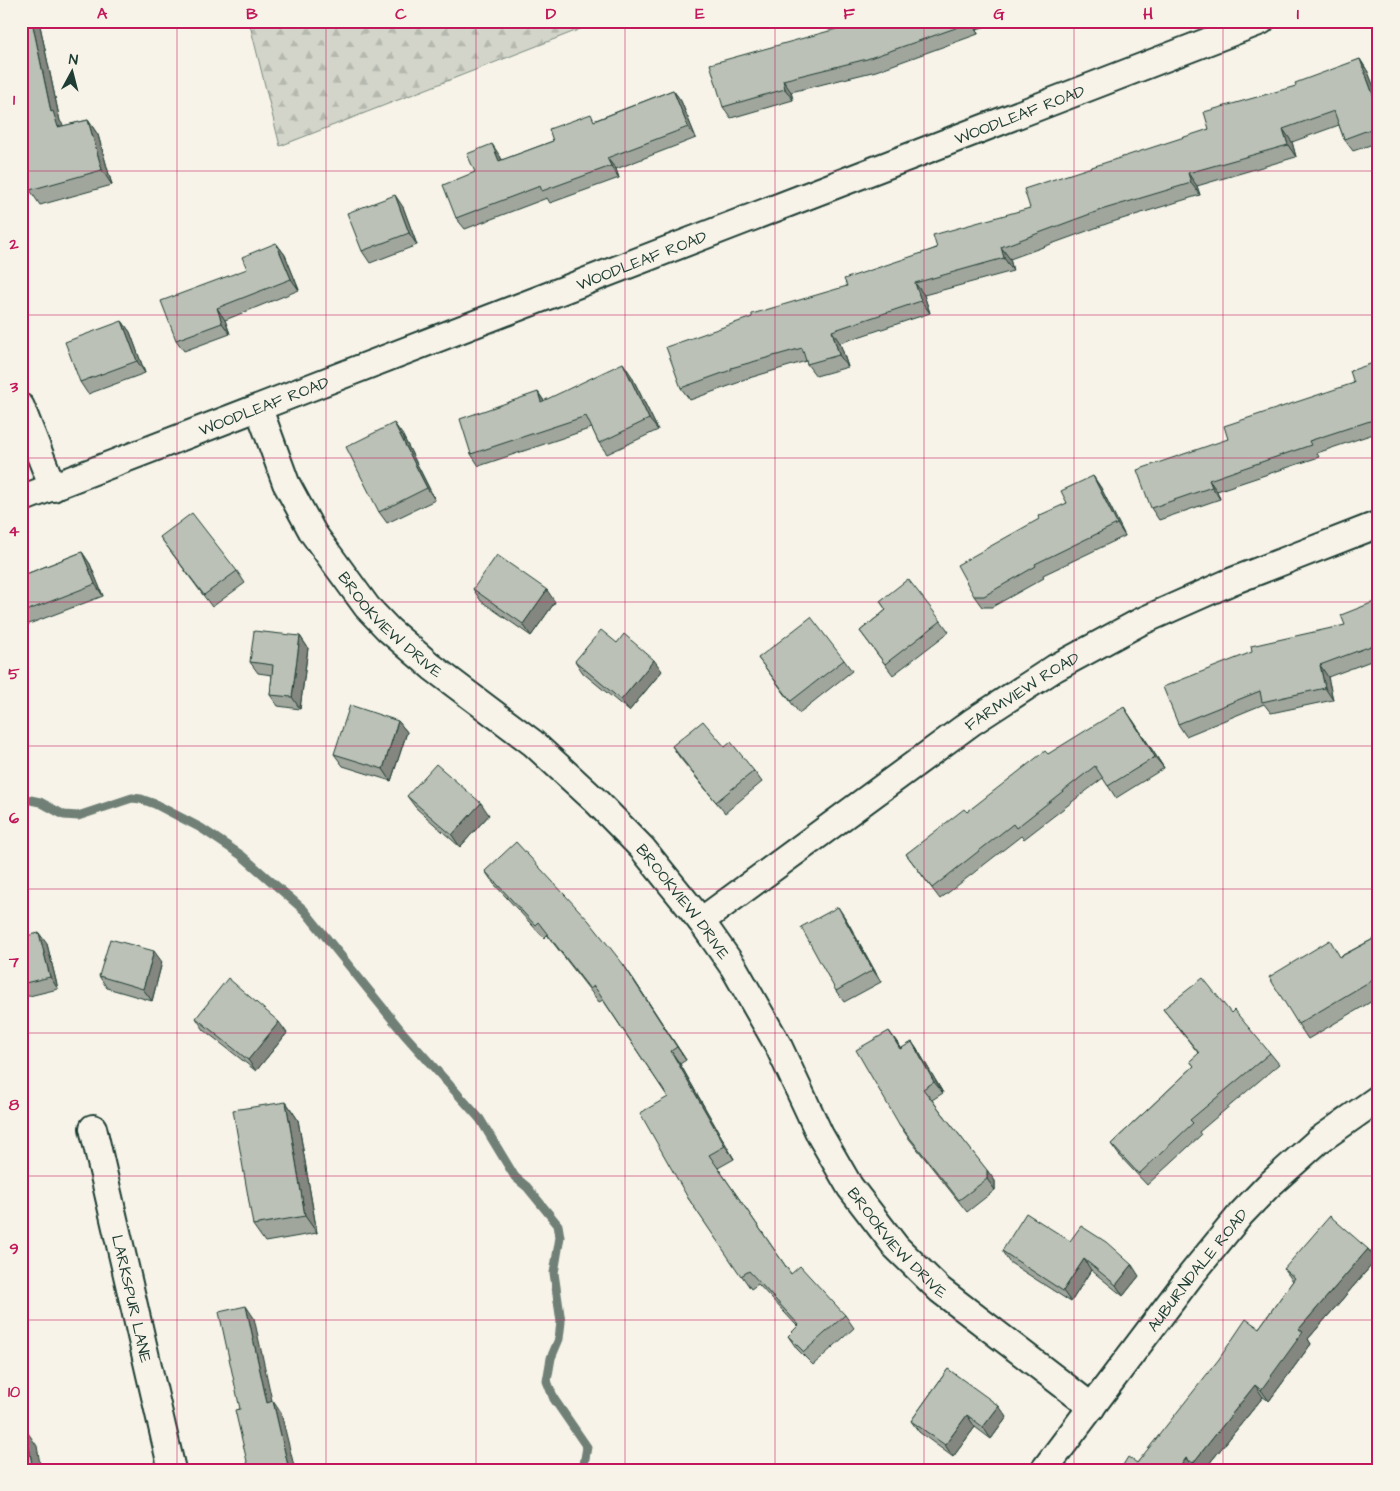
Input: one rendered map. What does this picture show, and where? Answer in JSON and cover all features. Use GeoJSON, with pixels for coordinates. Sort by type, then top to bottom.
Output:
{"type":"FeatureCollection","features":[{"type":"Feature","properties":{"kind":"street","name":"WOODLEAF ROAD"},"geometry":{"type":"LineString","coordinates":[[21,499],[259,410],[1261,21]]}},
{"type":"Feature","properties":{"kind":"street"},"geometry":{"type":"LineString","coordinates":[[21,406],[52,488]]}},
{"type":"Feature","properties":{"kind":"street","name":"BROOKVIEW DRIVE"},"geometry":{"type":"LineString","coordinates":[[259,410],[286,483],[313,533],[368,607],[389,630],[432,667],[533,743],[597,802],[642,848],[701,921],[734,968],[778,1045],[820,1135],[850,1187],[896,1247],[940,1290],[1092,1407]]}},
{"type":"Feature","properties":{"kind":"street","name":"FARMVIEW ROAD"},"geometry":{"type":"LineString","coordinates":[[701,921],[972,722],[1055,668],[1140,622],[1230,582],[1379,524]]}},
{"type":"Feature","properties":{"kind":"street","name":"AUBURNDALE ROAD"},"geometry":{"type":"LineString","coordinates":[[1044,1470],[1192,1275],[1241,1214],[1268,1186],[1318,1142],[1376,1106]]}},
{"type":"Feature","properties":{"kind":"street","name":"LARKSPUR LANE"},"geometry":{"type":"LineString","coordinates":[[93,1128],[172,1470]]}},
{"type":"Feature","properties":{"kind":"green space"},"geometry":{"type":"Polygon","coordinates":[[[249,21],[601,21],[280,146],[249,21]]]}},
{"type":"Feature","properties":{"kind":"building"},"geometry":{"type":"Polygon","coordinates":[[[21,21],[32,21],[51,112],[53,111],[58,127],[88,120],[102,170],[30,190],[21,159],[21,21]]]}},
{"type":"Feature","properties":{"kind":"building"},"geometry":{"type":"Polygon","coordinates":[[[838,21],[970,21],[970,23],[867,59],[783,80],[785,89],[723,107],[710,64],[840,28],[838,21]]]}},
{"type":"Feature","properties":{"kind":"building"},"geometry":{"type":"Polygon","coordinates":[[[1360,59],[1379,111],[1379,126],[1344,139],[1334,111],[1283,129],[1288,145],[1188,173],[1191,183],[1101,210],[1001,247],[1004,258],[915,283],[921,301],[832,331],[839,355],[807,364],[802,348],[731,368],[731,370],[681,388],[666,347],[752,317],[752,314],[847,286],[844,279],[937,248],[933,235],[1030,208],[1024,189],[1209,129],[1204,112],[1296,86],[1295,83],[1360,59]]]}},
{"type":"Feature","properties":{"kind":"building"},"geometry":{"type":"Polygon","coordinates":[[[673,90],[688,127],[607,158],[611,166],[542,191],[540,186],[456,218],[443,185],[475,172],[467,154],[492,144],[499,161],[553,141],[549,129],[591,114],[594,121],[673,90]]]}},
{"type":"Feature","properties":{"kind":"building"},"geometry":{"type":"Polygon","coordinates":[[[395,195],[409,233],[362,251],[347,213],[395,195]]]}},
{"type":"Feature","properties":{"kind":"building"},"geometry":{"type":"Polygon","coordinates":[[[276,243],[291,279],[217,308],[222,323],[176,340],[161,301],[247,269],[242,257],[276,243]]]}},
{"type":"Feature","properties":{"kind":"building"},"geometry":{"type":"Polygon","coordinates":[[[122,321],[137,361],[80,382],[65,342],[122,321]]]}},
{"type":"Feature","properties":{"kind":"building"},"geometry":{"type":"Polygon","coordinates":[[[1379,361],[1379,418],[1309,441],[1311,445],[1209,480],[1212,487],[1151,508],[1137,470],[1228,439],[1224,426],[1354,383],[1350,371],[1379,361]]]}},
{"type":"Feature","properties":{"kind":"building"},"geometry":{"type":"Polygon","coordinates":[[[623,363],[649,419],[599,443],[586,416],[471,454],[460,419],[538,392],[541,402],[623,363]]]}},
{"type":"Feature","properties":{"kind":"building"},"geometry":{"type":"Polygon","coordinates":[[[394,423],[427,488],[379,512],[346,447],[394,423]]]}},
{"type":"Feature","properties":{"kind":"building"},"geometry":{"type":"Polygon","coordinates":[[[1093,476],[1117,524],[1035,564],[1036,566],[984,596],[974,596],[957,565],[1039,519],[1038,516],[1067,503],[1061,491],[1093,476]]]}},
{"type":"Feature","properties":{"kind":"building"},"geometry":{"type":"Polygon","coordinates":[[[192,513],[237,571],[204,595],[160,537],[192,513]]]}},
{"type":"Feature","properties":{"kind":"building"},"geometry":{"type":"Polygon","coordinates":[[[82,552],[95,584],[21,613],[21,576],[82,552]]]}},
{"type":"Feature","properties":{"kind":"building"},"geometry":{"type":"Polygon","coordinates":[[[497,555],[547,590],[523,624],[473,589],[497,555]]]}},
{"type":"Feature","properties":{"kind":"building"},"geometry":{"type":"Polygon","coordinates":[[[908,579],[941,621],[885,664],[860,631],[886,610],[880,601],[908,579]]]}},
{"type":"Feature","properties":{"kind":"building"},"geometry":{"type":"Polygon","coordinates":[[[1379,600],[1379,643],[1320,665],[1325,688],[1262,702],[1260,691],[1178,724],[1163,687],[1252,652],[1251,646],[1345,625],[1341,615],[1379,600]]]}},
{"type":"Feature","properties":{"kind":"building"},"geometry":{"type":"Polygon","coordinates":[[[811,617],[844,660],[791,701],[758,658],[811,617]]]}},
{"type":"Feature","properties":{"kind":"building"},"geometry":{"type":"Polygon","coordinates":[[[601,630],[617,643],[624,634],[654,660],[621,700],[575,661],[601,630]]]}},
{"type":"Feature","properties":{"kind":"building"},"geometry":{"type":"Polygon","coordinates":[[[254,631],[300,636],[292,697],[270,695],[273,665],[250,662],[254,631]]]}},
{"type":"Feature","properties":{"kind":"building"},"geometry":{"type":"Polygon","coordinates":[[[350,705],[398,721],[383,769],[334,754],[350,705]]]}},
{"type":"Feature","properties":{"kind":"building"},"geometry":{"type":"Polygon","coordinates":[[[1124,707],[1155,757],[1108,786],[1095,766],[1016,828],[1013,824],[932,888],[906,854],[964,809],[967,812],[1045,751],[1048,754],[1124,707]]]}},
{"type":"Feature","properties":{"kind":"building"},"geometry":{"type":"Polygon","coordinates":[[[703,721],[725,747],[731,742],[754,771],[716,802],[672,746],[703,721]]]}},
{"type":"Feature","properties":{"kind":"building"},"geometry":{"type":"Polygon","coordinates":[[[436,764],[481,803],[452,835],[407,796],[436,764]]]}},
{"type":"Feature","properties":{"kind":"building"},"geometry":{"type":"Polygon","coordinates":[[[516,842],[589,921],[623,964],[677,1047],[671,1051],[725,1146],[709,1155],[791,1274],[800,1266],[845,1315],[804,1352],[788,1336],[799,1325],[749,1271],[741,1276],[688,1198],[640,1113],[668,1097],[594,986],[590,989],[538,922],[535,925],[485,871],[516,842]]]}},
{"type":"Feature","properties":{"kind":"building"},"geometry":{"type":"Polygon","coordinates":[[[838,907],[873,970],[836,991],[801,927],[838,907]]]}},
{"type":"Feature","properties":{"kind":"building"},"geometry":{"type":"Polygon","coordinates":[[[39,933],[50,977],[21,984],[21,937],[39,933]]]}},
{"type":"Feature","properties":{"kind":"building"},"geometry":{"type":"Polygon","coordinates":[[[1379,936],[1379,976],[1298,1024],[1269,977],[1330,940],[1340,957],[1379,936]]]}},
{"type":"Feature","properties":{"kind":"building"},"geometry":{"type":"Polygon","coordinates":[[[110,939],[154,951],[143,989],[99,976],[110,939]]]}},
{"type":"Feature","properties":{"kind":"building"},"geometry":{"type":"Polygon","coordinates":[[[228,978],[279,1022],[248,1060],[196,1018],[228,978]]]}},
{"type":"Feature","properties":{"kind":"building"},"geometry":{"type":"Polygon","coordinates":[[[1203,978],[1231,1013],[1234,1010],[1270,1053],[1190,1120],[1193,1123],[1139,1174],[1111,1144],[1194,1066],[1190,1061],[1199,1053],[1163,1009],[1203,978]]]}},
{"type":"Feature","properties":{"kind":"building"},"geometry":{"type":"Polygon","coordinates":[[[889,1031],[900,1049],[912,1042],[934,1082],[923,1089],[987,1170],[987,1179],[959,1200],[899,1124],[856,1050],[889,1031]]]}},
{"type":"Feature","properties":{"kind":"building"},"geometry":{"type":"Polygon","coordinates":[[[286,1102],[305,1216],[253,1225],[233,1110],[286,1102]]]}},
{"type":"Feature","properties":{"kind":"building"},"geometry":{"type":"Polygon","coordinates":[[[1026,1213],[1070,1241],[1081,1226],[1106,1242],[1132,1265],[1116,1285],[1084,1259],[1063,1291],[1002,1251],[1026,1213]]]}},
{"type":"Feature","properties":{"kind":"building"},"geometry":{"type":"Polygon","coordinates":[[[1330,1216],[1368,1249],[1299,1329],[1303,1332],[1261,1390],[1255,1385],[1193,1463],[1186,1458],[1178,1470],[1120,1470],[1128,1457],[1137,1463],[1219,1359],[1246,1319],[1259,1328],[1295,1278],[1284,1269],[1330,1216]]]}},
{"type":"Feature","properties":{"kind":"building"},"geometry":{"type":"Polygon","coordinates":[[[246,1306],[267,1403],[273,1401],[289,1470],[249,1470],[235,1410],[240,1409],[219,1312],[246,1306]]]}},
{"type":"Feature","properties":{"kind":"building"},"geometry":{"type":"Polygon","coordinates":[[[948,1369],[999,1406],[983,1427],[967,1415],[945,1445],[911,1421],[948,1369]]]}},
{"type":"Feature","properties":{"kind":"building"},"geometry":{"type":"Polygon","coordinates":[[[26,1430],[33,1470],[21,1470],[21,1431],[26,1430]]]}},
{"type":"Feature","properties":{"kind":"waterway"},"geometry":{"type":"LineString","coordinates":[[21,798],[40,802],[64,815],[78,816],[132,798],[141,799],[155,804],[201,828],[241,855],[304,910],[404,1034],[480,1119],[515,1177],[527,1187],[558,1225],[560,1237],[554,1273],[561,1322],[559,1339],[551,1358],[547,1381],[554,1399],[587,1447],[583,1470]]}}]}
